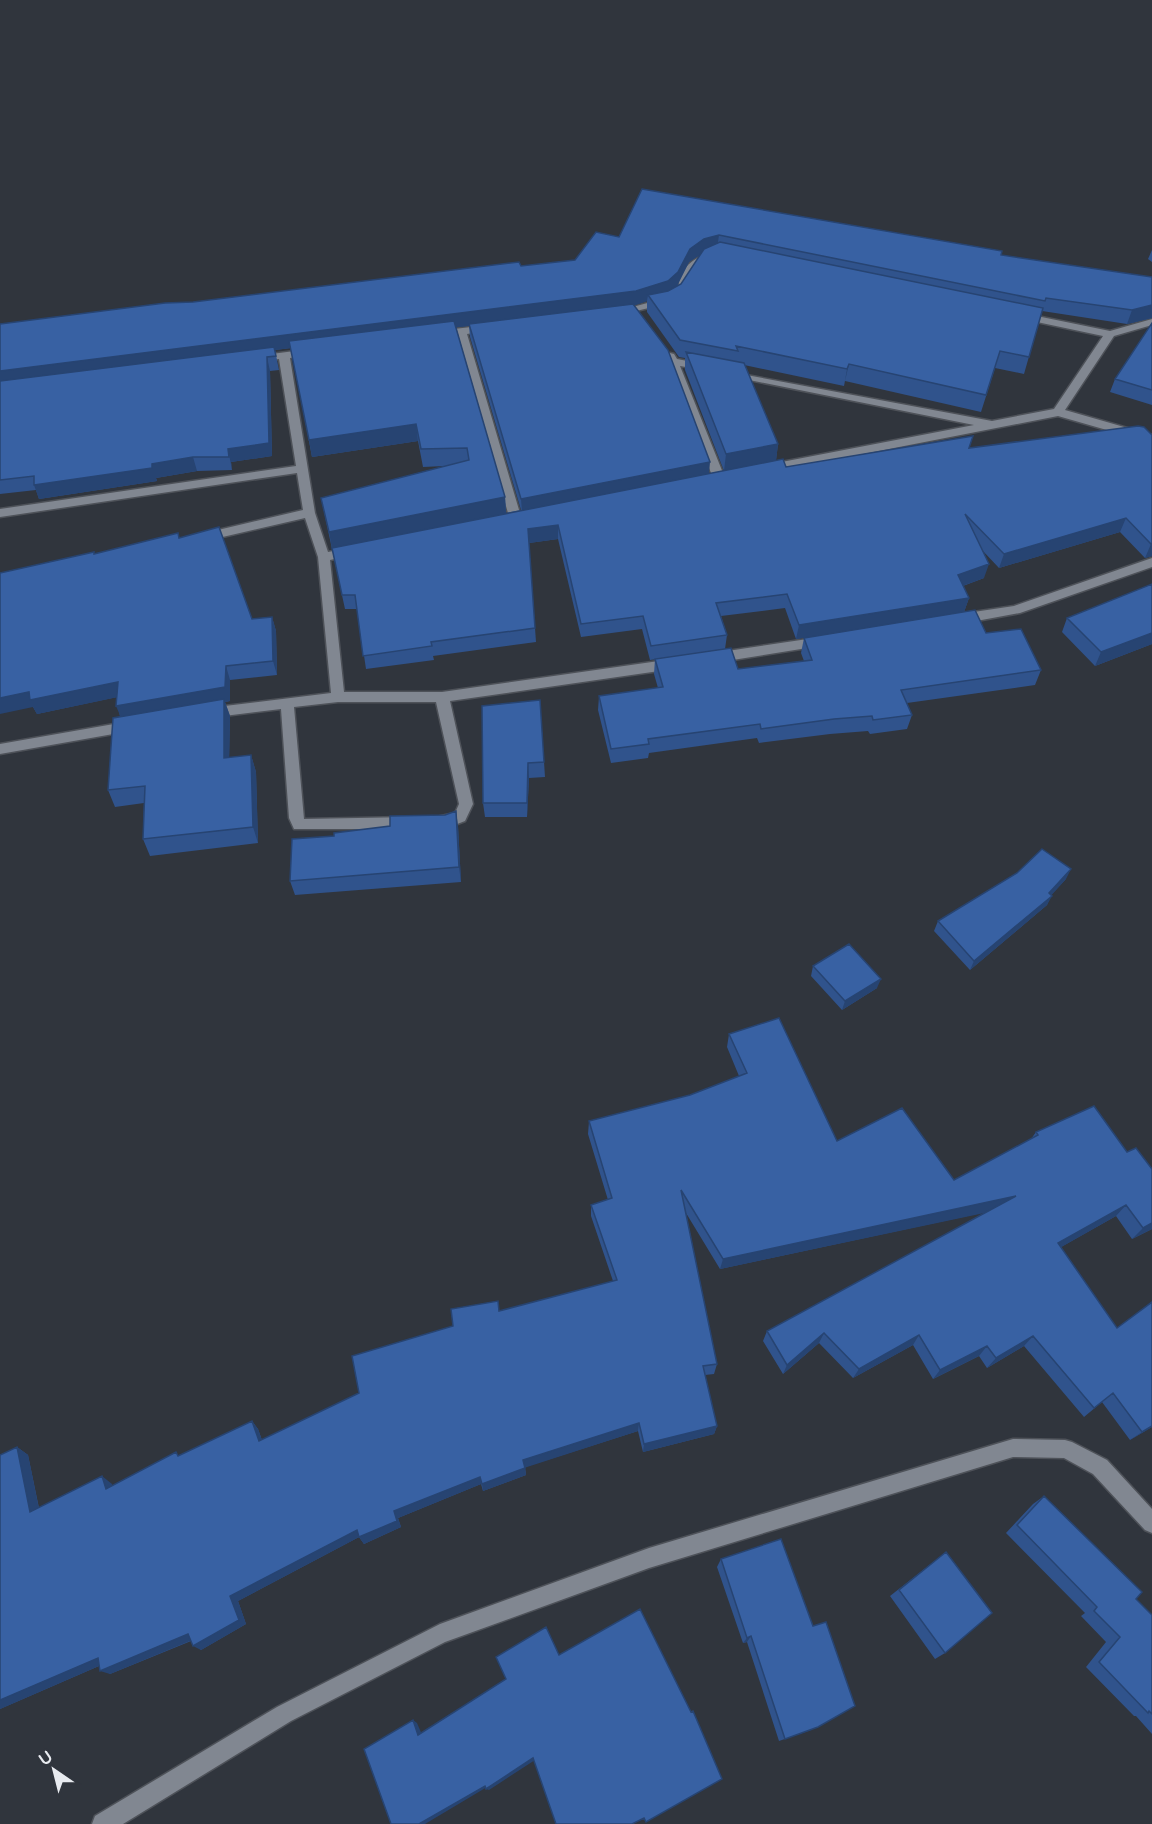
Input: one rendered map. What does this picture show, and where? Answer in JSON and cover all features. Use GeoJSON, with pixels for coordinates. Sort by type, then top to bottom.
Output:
{"type":"FeatureCollection","features":[{"type":"Feature","properties":{"kind":"street"},"geometry":{"type":"LineString","coordinates":[[602,314],[640,314],[673,299],[682,291],[694,261],[704,256],[718,254],[730,256]]}},
{"type":"Feature","properties":{"kind":"street"},"geometry":{"type":"LineString","coordinates":[[1006,313],[1110,334],[1152,322]]}},
{"type":"Feature","properties":{"kind":"street"},"geometry":{"type":"LineString","coordinates":[[427,336],[496,327]]}},
{"type":"Feature","properties":{"kind":"street"},"geometry":{"type":"LineString","coordinates":[[460,331],[516,520]]}},
{"type":"Feature","properties":{"kind":"street"},"geometry":{"type":"LineString","coordinates":[[1058,412],[1110,334]]}},
{"type":"Feature","properties":{"kind":"street"},"geometry":{"type":"LineString","coordinates":[[662,344],[674,362],[719,478]]}},
{"type":"Feature","properties":{"kind":"street"},"geometry":{"type":"LineString","coordinates":[[248,360],[327,350]]}},
{"type":"Feature","properties":{"kind":"street"},"geometry":{"type":"LineString","coordinates":[[284,355],[309,513],[324,557],[338,696]]}},
{"type":"Feature","properties":{"kind":"street"},"geometry":{"type":"LineString","coordinates":[[674,362],[996,425]]}},
{"type":"Feature","properties":{"kind":"street"},"geometry":{"type":"LineString","coordinates":[[753,472],[1058,412],[1152,439]]}},
{"type":"Feature","properties":{"kind":"street"},"geometry":{"type":"LineString","coordinates":[[0,513],[302,469]]}},
{"type":"Feature","properties":{"kind":"street"},"geometry":{"type":"LineString","coordinates":[[183,542],[309,513]]}},
{"type":"Feature","properties":{"kind":"street"},"geometry":{"type":"LineString","coordinates":[[324,557],[369,548]]}},
{"type":"Feature","properties":{"kind":"street"},"geometry":{"type":"LineString","coordinates":[[944,622],[1015,610],[1152,561]]}},
{"type":"Feature","properties":{"kind":"street"},"geometry":{"type":"LineString","coordinates":[[198,714],[338,696],[442,697],[838,639]]}},
{"type":"Feature","properties":{"kind":"street"},"geometry":{"type":"LineString","coordinates":[[287,703],[299,825],[447,822],[460,817],[466,804],[442,697]]}},
{"type":"Feature","properties":{"kind":"street"},"geometry":{"type":"LineString","coordinates":[[0,749],[140,724]]}},
{"type":"Feature","properties":{"kind":"street"},"geometry":{"type":"LineString","coordinates":[[103,1824],[284,1714],[440,1634],[649,1558],[1013,1449],[1065,1449],[1100,1467],[1152,1523]]}},
{"type":"Feature","properties":{"kind":"building"},"geometry":{"type":"Polygon","coordinates":[[[642,189],[1002,251],[1001,255],[1152,277],[1152,305],[1132,310],[1046,298],[1045,301],[719,235],[704,239],[690,249],[678,272],[668,281],[636,291],[0,371],[0,324],[519,262],[521,266],[575,260],[596,232],[619,237],[642,189]]]}},
{"type":"Feature","properties":{"kind":"building"},"geometry":{"type":"Polygon","coordinates":[[[720,242],[1043,308],[1029,357],[1000,351],[986,395],[849,364],[847,369],[736,346],[738,351],[680,340],[648,295],[668,291],[681,284],[704,249],[720,242]]]}},
{"type":"Feature","properties":{"kind":"building"},"geometry":{"type":"Polygon","coordinates":[[[633,304],[668,350],[710,462],[521,499],[469,324],[633,304]]]}},
{"type":"Feature","properties":{"kind":"building"},"geometry":{"type":"Polygon","coordinates":[[[454,321],[505,497],[329,532],[321,498],[469,460],[467,448],[421,449],[416,424],[309,440],[289,341],[454,321]]]}},
{"type":"Feature","properties":{"kind":"building"},"geometry":{"type":"Polygon","coordinates":[[[1152,323],[1152,390],[1115,379],[1152,323]]]}},
{"type":"Feature","properties":{"kind":"building"},"geometry":{"type":"Polygon","coordinates":[[[274,347],[276,356],[267,357],[269,443],[228,449],[229,457],[193,457],[152,464],[152,468],[34,485],[34,476],[0,480],[0,381],[274,347]]]}},
{"type":"Feature","properties":{"kind":"building"},"geometry":{"type":"Polygon","coordinates":[[[686,352],[744,363],[778,444],[726,454],[686,352]]]}},
{"type":"Feature","properties":{"kind":"building"},"geometry":{"type":"Polygon","coordinates":[[[1144,427],[1152,435],[1152,544],[1126,518],[1004,554],[965,514],[989,564],[958,575],[969,598],[799,625],[787,594],[716,603],[727,635],[651,646],[643,616],[581,624],[558,525],[528,529],[535,628],[431,642],[432,646],[363,656],[355,595],[342,595],[332,548],[783,459],[786,467],[973,436],[969,448],[1144,427]]]}},
{"type":"Feature","properties":{"kind":"building"},"geometry":{"type":"Polygon","coordinates":[[[219,527],[252,619],[272,617],[273,661],[226,666],[225,687],[116,706],[118,682],[30,700],[29,692],[0,698],[0,573],[94,552],[94,554],[178,533],[179,538],[219,527]]]}},
{"type":"Feature","properties":{"kind":"building"},"geometry":{"type":"Polygon","coordinates":[[[1152,584],[1152,633],[1101,652],[1067,618],[1152,584]]]}},
{"type":"Feature","properties":{"kind":"building"},"geometry":{"type":"Polygon","coordinates":[[[975,610],[986,633],[1021,629],[1041,670],[901,690],[912,715],[873,720],[872,716],[834,719],[761,729],[760,724],[648,739],[649,744],[611,749],[599,696],[663,687],[655,659],[731,648],[738,669],[812,660],[804,638],[975,610]]]}},
{"type":"Feature","properties":{"kind":"building"},"geometry":{"type":"Polygon","coordinates":[[[224,699],[224,758],[251,755],[253,827],[143,839],[145,786],[108,790],[113,718],[224,699]]]}},
{"type":"Feature","properties":{"kind":"building"},"geometry":{"type":"Polygon","coordinates":[[[540,700],[544,762],[528,763],[527,803],[483,803],[482,706],[540,700]]]}},
{"type":"Feature","properties":{"kind":"building"},"geometry":{"type":"Polygon","coordinates":[[[456,811],[459,867],[290,881],[292,839],[334,836],[334,833],[390,826],[390,816],[445,815],[456,811]]]}},
{"type":"Feature","properties":{"kind":"building"},"geometry":{"type":"Polygon","coordinates":[[[1042,849],[1071,869],[1049,893],[1052,896],[974,961],[938,921],[1017,873],[1042,849]]]}},
{"type":"Feature","properties":{"kind":"building"},"geometry":{"type":"Polygon","coordinates":[[[849,944],[881,979],[845,1001],[813,966],[849,944]]]}},
{"type":"Feature","properties":{"kind":"building"},"geometry":{"type":"Polygon","coordinates":[[[779,1018],[837,1141],[902,1108],[954,1180],[1038,1135],[1036,1132],[1094,1106],[1127,1152],[1136,1148],[1152,1169],[1152,1223],[1143,1228],[1126,1205],[1058,1243],[1117,1328],[1152,1302],[1152,1426],[1142,1432],[1113,1393],[1094,1408],[1033,1336],[996,1358],[987,1346],[940,1370],[919,1335],[859,1369],[824,1333],[787,1365],[767,1331],[1016,1196],[723,1259],[681,1190],[717,1364],[703,1366],[717,1426],[644,1444],[639,1423],[523,1460],[525,1468],[482,1484],[480,1477],[394,1511],[397,1521],[359,1537],[357,1530],[230,1596],[239,1620],[193,1646],[188,1634],[100,1671],[98,1658],[0,1700],[0,1455],[17,1447],[30,1512],[102,1476],[106,1489],[176,1452],[178,1456],[252,1421],[259,1441],[359,1393],[352,1356],[453,1326],[451,1309],[498,1301],[499,1311],[617,1280],[591,1205],[612,1198],[589,1121],[690,1095],[747,1073],[729,1034],[779,1018]]]}},
{"type":"Feature","properties":{"kind":"building"},"geometry":{"type":"Polygon","coordinates":[[[1044,1496],[1142,1592],[1136,1599],[1152,1615],[1152,1714],[1149,1711],[1148,1713],[1099,1662],[1120,1637],[1094,1611],[1097,1607],[1017,1525],[1044,1496]]]}},
{"type":"Feature","properties":{"kind":"building"},"geometry":{"type":"Polygon","coordinates":[[[781,1539],[813,1626],[826,1622],[855,1706],[818,1727],[785,1739],[751,1636],[747,1638],[721,1559],[781,1539]]]}},
{"type":"Feature","properties":{"kind":"building"},"geometry":{"type":"Polygon","coordinates":[[[946,1552],[992,1613],[945,1653],[899,1590],[946,1552]]]}},
{"type":"Feature","properties":{"kind":"building"},"geometry":{"type":"Polygon","coordinates":[[[640,1609],[691,1712],[693,1711],[722,1779],[646,1822],[644,1818],[632,1824],[556,1824],[533,1758],[486,1789],[485,1786],[419,1824],[391,1824],[364,1749],[413,1720],[418,1735],[506,1679],[496,1657],[546,1627],[559,1655],[640,1609]]]}}]}
